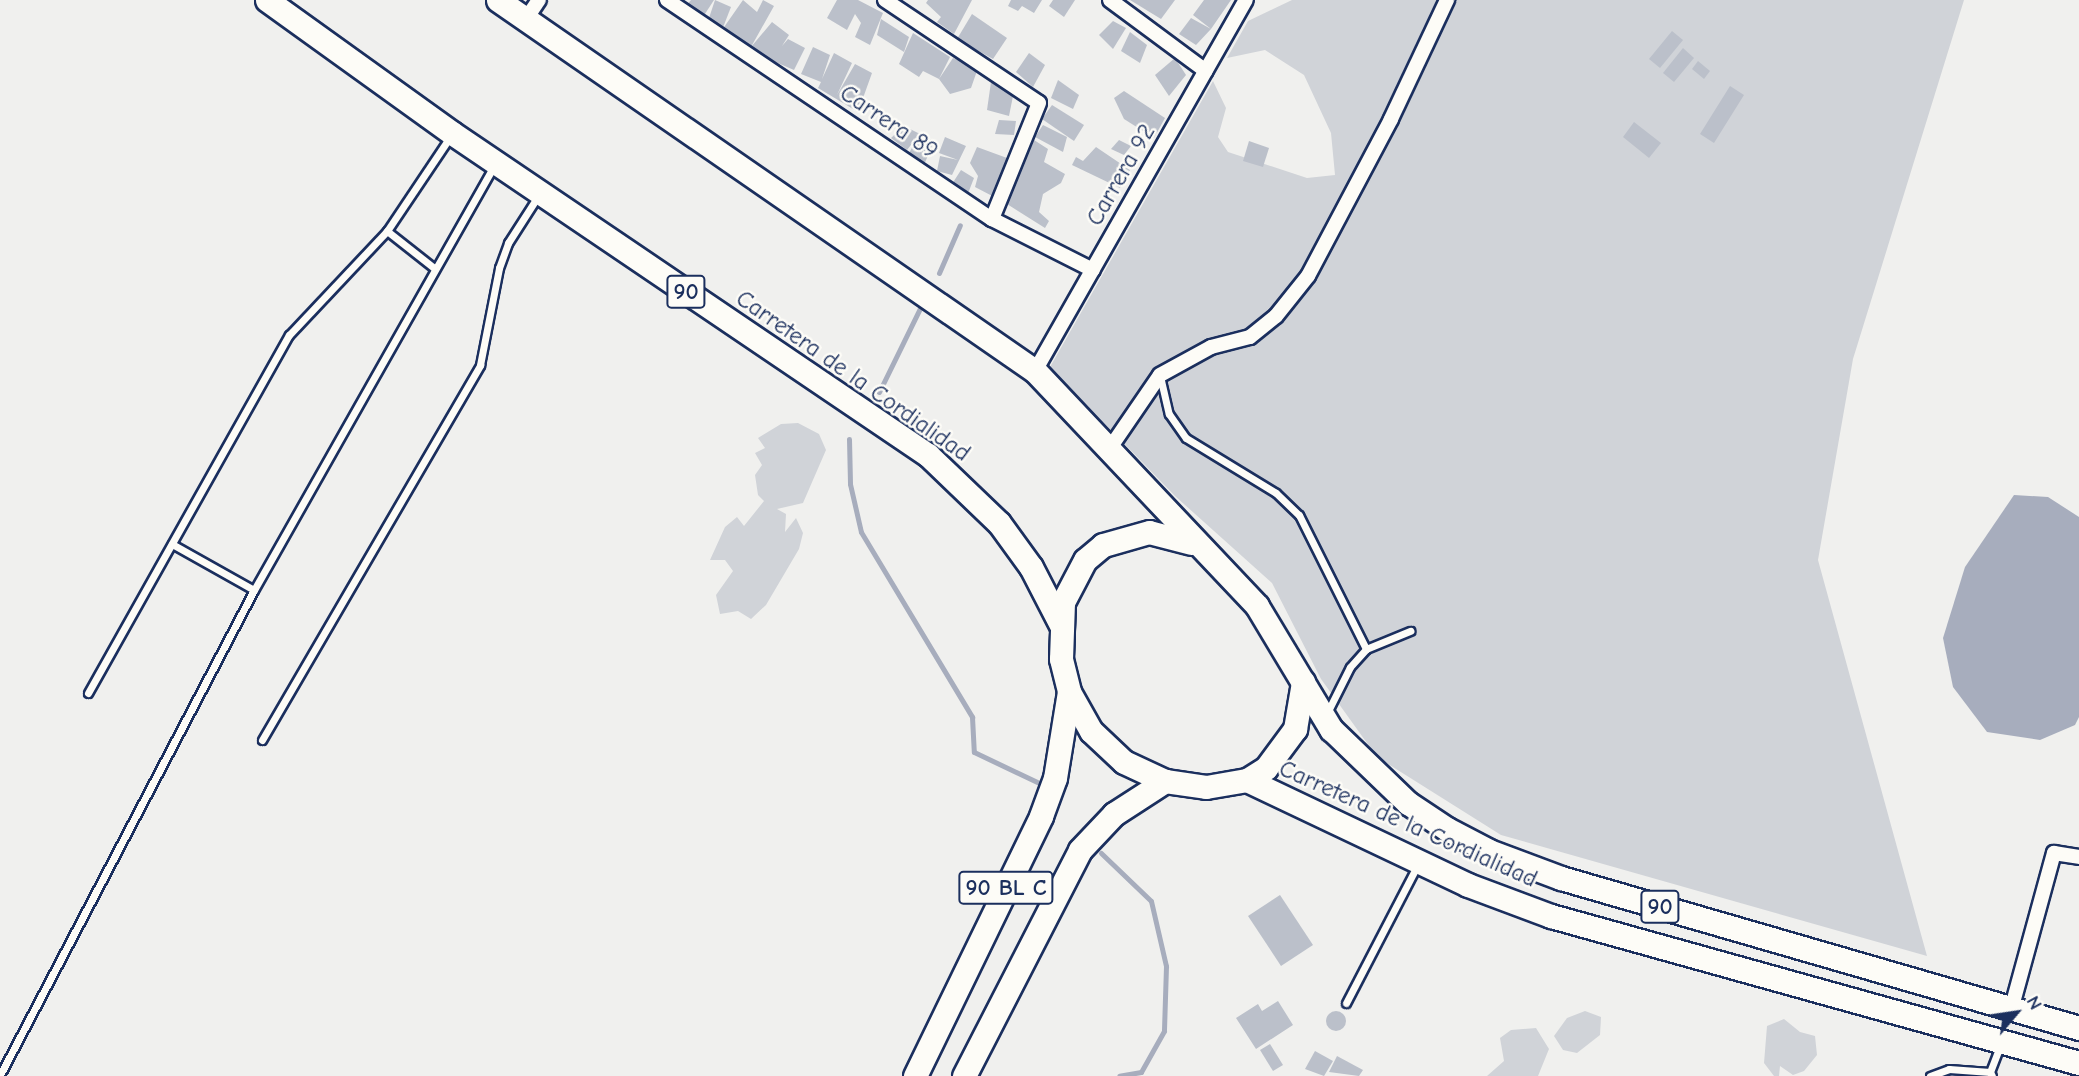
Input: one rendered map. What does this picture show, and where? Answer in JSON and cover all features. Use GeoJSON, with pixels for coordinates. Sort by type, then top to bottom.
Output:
{"type":"FeatureCollection","features":[{"type":"Feature","properties":{"kind":"highway","name":"Carretera de la Cordialidad"},"geometry":{"type":"LineString","coordinates":[[267,0],[496,163],[928,455],[999,523],[1031,567],[1061,625],[1061,659],[1069,692],[1091,732],[1124,762],[1165,782],[1206,787],[1247,780],[1278,791],[1419,863],[1552,916],[2079,1063]]}},
{"type":"Feature","properties":{"kind":"highway","name":"Carretera de la Cordialidad"},"geometry":{"type":"LineString","coordinates":[[498,0],[533,9],[1035,371],[1110,448],[1194,544],[1257,606],[1324,719],[1365,766],[1408,803],[1489,852],[1562,878],[2079,1028]]}},
{"type":"Feature","properties":{"kind":"highway"},"geometry":{"type":"LineString","coordinates":[[1061,625],[1071,579],[1103,545],[1149,532],[1194,544]]}},
{"type":"Feature","properties":{"kind":"highway"},"geometry":{"type":"LineString","coordinates":[[1247,780],[1266,768],[1289,740],[1301,706],[1303,682]]}},
{"type":"Feature","properties":{"kind":"highway","name":"90 BL C"},"geometry":{"type":"LineString","coordinates":[[915,1076],[1041,816],[1055,778],[1069,692]]}},
{"type":"Feature","properties":{"kind":"highway","name":"90 BL C"},"geometry":{"type":"LineString","coordinates":[[964,1076],[1080,850],[1114,814],[1165,782]]}},
{"type":"Feature","properties":{"kind":"street","name":"Carrera 89"},"geometry":{"type":"LineString","coordinates":[[667,0],[992,219],[1093,270]]}},
{"type":"Feature","properties":{"kind":"street"},"geometry":{"type":"LineString","coordinates":[[885,0],[1039,103],[992,219]]}},
{"type":"Feature","properties":{"kind":"street","name":"Carrera 92"},"geometry":{"type":"LineString","coordinates":[[1035,371],[1246,0]]}},
{"type":"Feature","properties":{"kind":"street"},"geometry":{"type":"LineString","coordinates":[[1110,448],[1160,375],[1211,347],[1250,337],[1276,316],[1308,276],[1391,118],[1447,0]]}},
{"type":"Feature","properties":{"kind":"street"},"geometry":{"type":"LineString","coordinates":[[1113,1],[1206,71]]}},
{"type":"Feature","properties":{"kind":"street"},"geometry":{"type":"LineString","coordinates":[[2011,1010],[2054,853],[2079,857]]}},
{"type":"Feature","properties":{"kind":"lane"},"geometry":{"type":"LineString","coordinates":[[88,693],[289,335],[387,231],[453,133]]}},
{"type":"Feature","properties":{"kind":"lane"},"geometry":{"type":"LineString","coordinates":[[0,1075],[254,590],[434,268],[496,163]]}},
{"type":"Feature","properties":{"kind":"lane"},"geometry":{"type":"LineString","coordinates":[[262,740],[481,365],[499,268],[508,243],[540,193]]}},
{"type":"Feature","properties":{"kind":"lane"},"geometry":{"type":"LineString","coordinates":[[387,231],[434,268]]}},
{"type":"Feature","properties":{"kind":"lane"},"geometry":{"type":"LineString","coordinates":[[1160,375],[1169,414],[1186,438],[1276,493],[1299,515],[1366,649]]}},
{"type":"Feature","properties":{"kind":"lane"},"geometry":{"type":"LineString","coordinates":[[172,544],[254,590]]}},
{"type":"Feature","properties":{"kind":"lane"},"geometry":{"type":"LineString","coordinates":[[1324,719],[1350,667],[1366,649],[1410,631]]}},
{"type":"Feature","properties":{"kind":"lane"},"geometry":{"type":"LineString","coordinates":[[1346,1003],[1419,863]]}},
{"type":"Feature","properties":{"kind":"lane"},"geometry":{"type":"LineString","coordinates":[[1930,1076],[1949,1069],[1991,1074],[2003,1041]]}},
{"type":"Feature","properties":{"kind":"shaded area"},"geometry":{"type":"Polygon","coordinates":[[[1292,0],[1964,0],[1853,359],[1818,560],[1927,956],[1501,835],[1377,757],[1321,679],[1272,583],[1175,496],[1050,367],[1213,81],[1226,108],[1218,137],[1228,152],[1307,178],[1335,175],[1331,133],[1304,75],[1265,50],[1227,58],[1248,21],[1292,0]]]}},
{"type":"Feature","properties":{"kind":"shaded area"},"geometry":{"type":"Polygon","coordinates":[[[798,423],[819,434],[826,450],[803,503],[777,509],[786,514],[785,532],[796,518],[803,533],[799,549],[766,605],[751,619],[738,611],[720,614],[716,595],[733,571],[725,560],[710,560],[725,527],[737,517],[744,526],[764,501],[758,495],[755,475],[762,465],[755,453],[765,448],[758,438],[781,424],[798,423]]]}},
{"type":"Feature","properties":{"kind":"shaded area"},"geometry":{"type":"Polygon","coordinates":[[[1585,1011],[1601,1017],[1600,1035],[1577,1053],[1563,1050],[1554,1036],[1567,1018],[1585,1011]]]}},
{"type":"Feature","properties":{"kind":"shaded area"},"geometry":{"type":"Polygon","coordinates":[[[1784,1019],[1800,1032],[1815,1036],[1817,1055],[1804,1071],[1793,1075],[1780,1066],[1779,1076],[1774,1076],[1764,1063],[1767,1026],[1784,1019]]]}},
{"type":"Feature","properties":{"kind":"shaded area"},"geometry":{"type":"Polygon","coordinates":[[[1536,1028],[1549,1049],[1538,1076],[1487,1076],[1504,1061],[1500,1038],[1511,1030],[1536,1028]]]}},
{"type":"Feature","properties":{"kind":"water"},"geometry":{"type":"Polygon","coordinates":[[[2014,495],[2048,497],[2079,517],[2079,717],[2075,725],[2040,740],[1987,732],[1953,687],[1943,638],[1965,567],[2014,495]]]}},
{"type":"Feature","properties":{"kind":"building"},"geometry":{"type":"Polygon","coordinates":[[[691,0],[714,0],[703,17],[686,6],[691,0]]]}},
{"type":"Feature","properties":{"kind":"building"},"geometry":{"type":"Polygon","coordinates":[[[715,0],[731,7],[722,30],[709,18],[715,0]]]}},
{"type":"Feature","properties":{"kind":"building"},"geometry":{"type":"Polygon","coordinates":[[[743,0],[757,12],[763,0],[774,6],[751,47],[772,22],[789,35],[782,46],[788,39],[805,48],[794,70],[773,61],[722,30],[743,0]]]}},
{"type":"Feature","properties":{"kind":"building"},"geometry":{"type":"Polygon","coordinates":[[[837,0],[858,0],[883,13],[870,45],[855,37],[861,23],[855,14],[847,30],[827,18],[837,0]]]}},
{"type":"Feature","properties":{"kind":"building"},"geometry":{"type":"Polygon","coordinates":[[[928,0],[972,0],[954,34],[937,22],[941,17],[926,3],[928,0]]]}},
{"type":"Feature","properties":{"kind":"building"},"geometry":{"type":"Polygon","coordinates":[[[1011,0],[1042,0],[1034,13],[1022,6],[1018,11],[1008,6],[1011,0]]]}},
{"type":"Feature","properties":{"kind":"building"},"geometry":{"type":"Polygon","coordinates":[[[1053,0],[1075,0],[1064,17],[1049,6],[1053,0]]]}},
{"type":"Feature","properties":{"kind":"building"},"geometry":{"type":"Polygon","coordinates":[[[1130,0],[1175,0],[1161,19],[1130,0]]]}},
{"type":"Feature","properties":{"kind":"building"},"geometry":{"type":"Polygon","coordinates":[[[1204,0],[1231,0],[1211,29],[1193,15],[1204,0]]]}},
{"type":"Feature","properties":{"kind":"building"},"geometry":{"type":"Polygon","coordinates":[[[972,14],[1007,38],[993,59],[957,39],[972,14]]]}},
{"type":"Feature","properties":{"kind":"building"},"geometry":{"type":"Polygon","coordinates":[[[1191,18],[1211,29],[1196,45],[1179,34],[1191,18]]]}},
{"type":"Feature","properties":{"kind":"building"},"geometry":{"type":"Polygon","coordinates":[[[881,19],[909,37],[904,52],[877,35],[881,19]]]}},
{"type":"Feature","properties":{"kind":"building"},"geometry":{"type":"Polygon","coordinates":[[[1113,21],[1126,28],[1113,49],[1099,35],[1113,21]]]}},
{"type":"Feature","properties":{"kind":"building"},"geometry":{"type":"Polygon","coordinates":[[[1672,31],[1683,40],[1660,68],[1649,59],[1672,31]]]}},
{"type":"Feature","properties":{"kind":"building"},"geometry":{"type":"Polygon","coordinates":[[[1130,32],[1147,45],[1140,63],[1121,51],[1130,32]]]}},
{"type":"Feature","properties":{"kind":"building"},"geometry":{"type":"Polygon","coordinates":[[[913,33],[950,57],[939,79],[923,71],[919,77],[899,64],[913,33]]]}},
{"type":"Feature","properties":{"kind":"building"},"geometry":{"type":"Polygon","coordinates":[[[813,47],[830,55],[822,79],[834,53],[852,63],[837,95],[855,64],[872,73],[858,112],[818,88],[821,82],[801,74],[813,47]]]}},
{"type":"Feature","properties":{"kind":"building"},"geometry":{"type":"Polygon","coordinates":[[[1683,48],[1694,58],[1674,82],[1663,73],[1683,48]]]}},
{"type":"Feature","properties":{"kind":"building"},"geometry":{"type":"Polygon","coordinates":[[[1029,53],[1045,65],[1033,87],[1016,72],[1029,53]]]}},
{"type":"Feature","properties":{"kind":"building"},"geometry":{"type":"Polygon","coordinates":[[[953,58],[978,68],[971,88],[950,94],[939,79],[953,58]]]}},
{"type":"Feature","properties":{"kind":"building"},"geometry":{"type":"Polygon","coordinates":[[[1175,58],[1186,75],[1169,96],[1155,75],[1175,58]]]}},
{"type":"Feature","properties":{"kind":"building"},"geometry":{"type":"Polygon","coordinates":[[[1698,61],[1710,71],[1704,79],[1692,69],[1698,61]]]}},
{"type":"Feature","properties":{"kind":"building"},"geometry":{"type":"Polygon","coordinates":[[[1058,80],[1079,95],[1073,109],[1051,98],[1058,80]]]}},
{"type":"Feature","properties":{"kind":"building"},"geometry":{"type":"Polygon","coordinates":[[[991,82],[1014,91],[1009,116],[987,110],[991,82]]]}},
{"type":"Feature","properties":{"kind":"building"},"geometry":{"type":"Polygon","coordinates":[[[1730,86],[1744,95],[1714,143],[1700,134],[1730,86]]]}},
{"type":"Feature","properties":{"kind":"building"},"geometry":{"type":"Polygon","coordinates":[[[1124,91],[1165,118],[1154,138],[1124,119],[1114,98],[1124,91]]]}},
{"type":"Feature","properties":{"kind":"building"},"geometry":{"type":"Polygon","coordinates":[[[1052,105],[1084,125],[1074,141],[1042,119],[1052,105]]]}},
{"type":"Feature","properties":{"kind":"building"},"geometry":{"type":"Polygon","coordinates":[[[999,120],[1016,121],[1014,135],[995,134],[999,120]]]}},
{"type":"Feature","properties":{"kind":"building"},"geometry":{"type":"Polygon","coordinates":[[[1634,122],[1661,143],[1649,158],[1623,137],[1634,122]]]}},
{"type":"Feature","properties":{"kind":"building"},"geometry":{"type":"Polygon","coordinates":[[[1043,125],[1067,137],[1063,152],[1035,137],[1043,125]]]}},
{"type":"Feature","properties":{"kind":"building"},"geometry":{"type":"Polygon","coordinates":[[[904,126],[934,141],[924,165],[906,159],[918,136],[907,150],[891,138],[904,126]]]}},
{"type":"Feature","properties":{"kind":"building"},"geometry":{"type":"Polygon","coordinates":[[[945,137],[966,146],[952,175],[937,171],[940,156],[958,160],[939,153],[945,137]]]}},
{"type":"Feature","properties":{"kind":"building"},"geometry":{"type":"Polygon","coordinates":[[[1034,140],[1048,149],[1044,162],[1065,174],[1061,183],[1043,194],[1039,212],[1049,221],[1045,228],[1007,204],[1034,140]]]}},
{"type":"Feature","properties":{"kind":"building"},"geometry":{"type":"Polygon","coordinates":[[[1119,140],[1131,146],[1124,155],[1111,149],[1119,140]]]}},
{"type":"Feature","properties":{"kind":"building"},"geometry":{"type":"Polygon","coordinates":[[[1249,141],[1269,148],[1263,167],[1243,161],[1249,141]]]}},
{"type":"Feature","properties":{"kind":"building"},"geometry":{"type":"Polygon","coordinates":[[[977,147],[1007,158],[998,199],[975,187],[978,176],[970,163],[977,147]]]}},
{"type":"Feature","properties":{"kind":"building"},"geometry":{"type":"Polygon","coordinates":[[[1096,147],[1130,170],[1120,188],[1072,165],[1076,157],[1083,161],[1096,147]]]}},
{"type":"Feature","properties":{"kind":"building"},"geometry":{"type":"Polygon","coordinates":[[[961,170],[974,178],[967,196],[952,184],[961,170]]]}},
{"type":"Feature","properties":{"kind":"building"},"geometry":{"type":"Polygon","coordinates":[[[1280,895],[1313,945],[1281,966],[1248,916],[1280,895]]]}},
{"type":"Feature","properties":{"kind":"building"},"geometry":{"type":"Polygon","coordinates":[[[1278,1001],[1293,1025],[1256,1049],[1236,1018],[1258,1004],[1262,1011],[1278,1001]]]}},
{"type":"Feature","properties":{"kind":"building"},"geometry":{"type":"Polygon","coordinates":[[[1332,1011],[1340,1011],[1346,1021],[1340,1031],[1332,1031],[1326,1025],[1326,1017],[1332,1011]]]}},
{"type":"Feature","properties":{"kind":"building"},"geometry":{"type":"Polygon","coordinates":[[[1270,1044],[1283,1065],[1273,1071],[1260,1050],[1270,1044]]]}},
{"type":"Feature","properties":{"kind":"building"},"geometry":{"type":"Polygon","coordinates":[[[1315,1051],[1333,1061],[1324,1076],[1305,1069],[1315,1051]]]}},
{"type":"Feature","properties":{"kind":"building"},"geometry":{"type":"Polygon","coordinates":[[[1337,1056],[1363,1070],[1359,1076],[1329,1072],[1337,1056]]]}},
{"type":"Feature","properties":{"kind":"waterway"},"geometry":{"type":"LineString","coordinates":[[939,273],[960,225]]}},
{"type":"Feature","properties":{"kind":"waterway"},"geometry":{"type":"LineString","coordinates":[[879,392],[923,302]]}},
{"type":"Feature","properties":{"kind":"waterway"},"geometry":{"type":"LineString","coordinates":[[849,439],[850,484],[861,532],[972,717],[974,752],[1041,784]]}},
{"type":"Feature","properties":{"kind":"waterway"},"geometry":{"type":"LineString","coordinates":[[1101,853],[1151,901],[1166,966],[1164,1031],[1141,1072],[1119,1076]]}}]}
